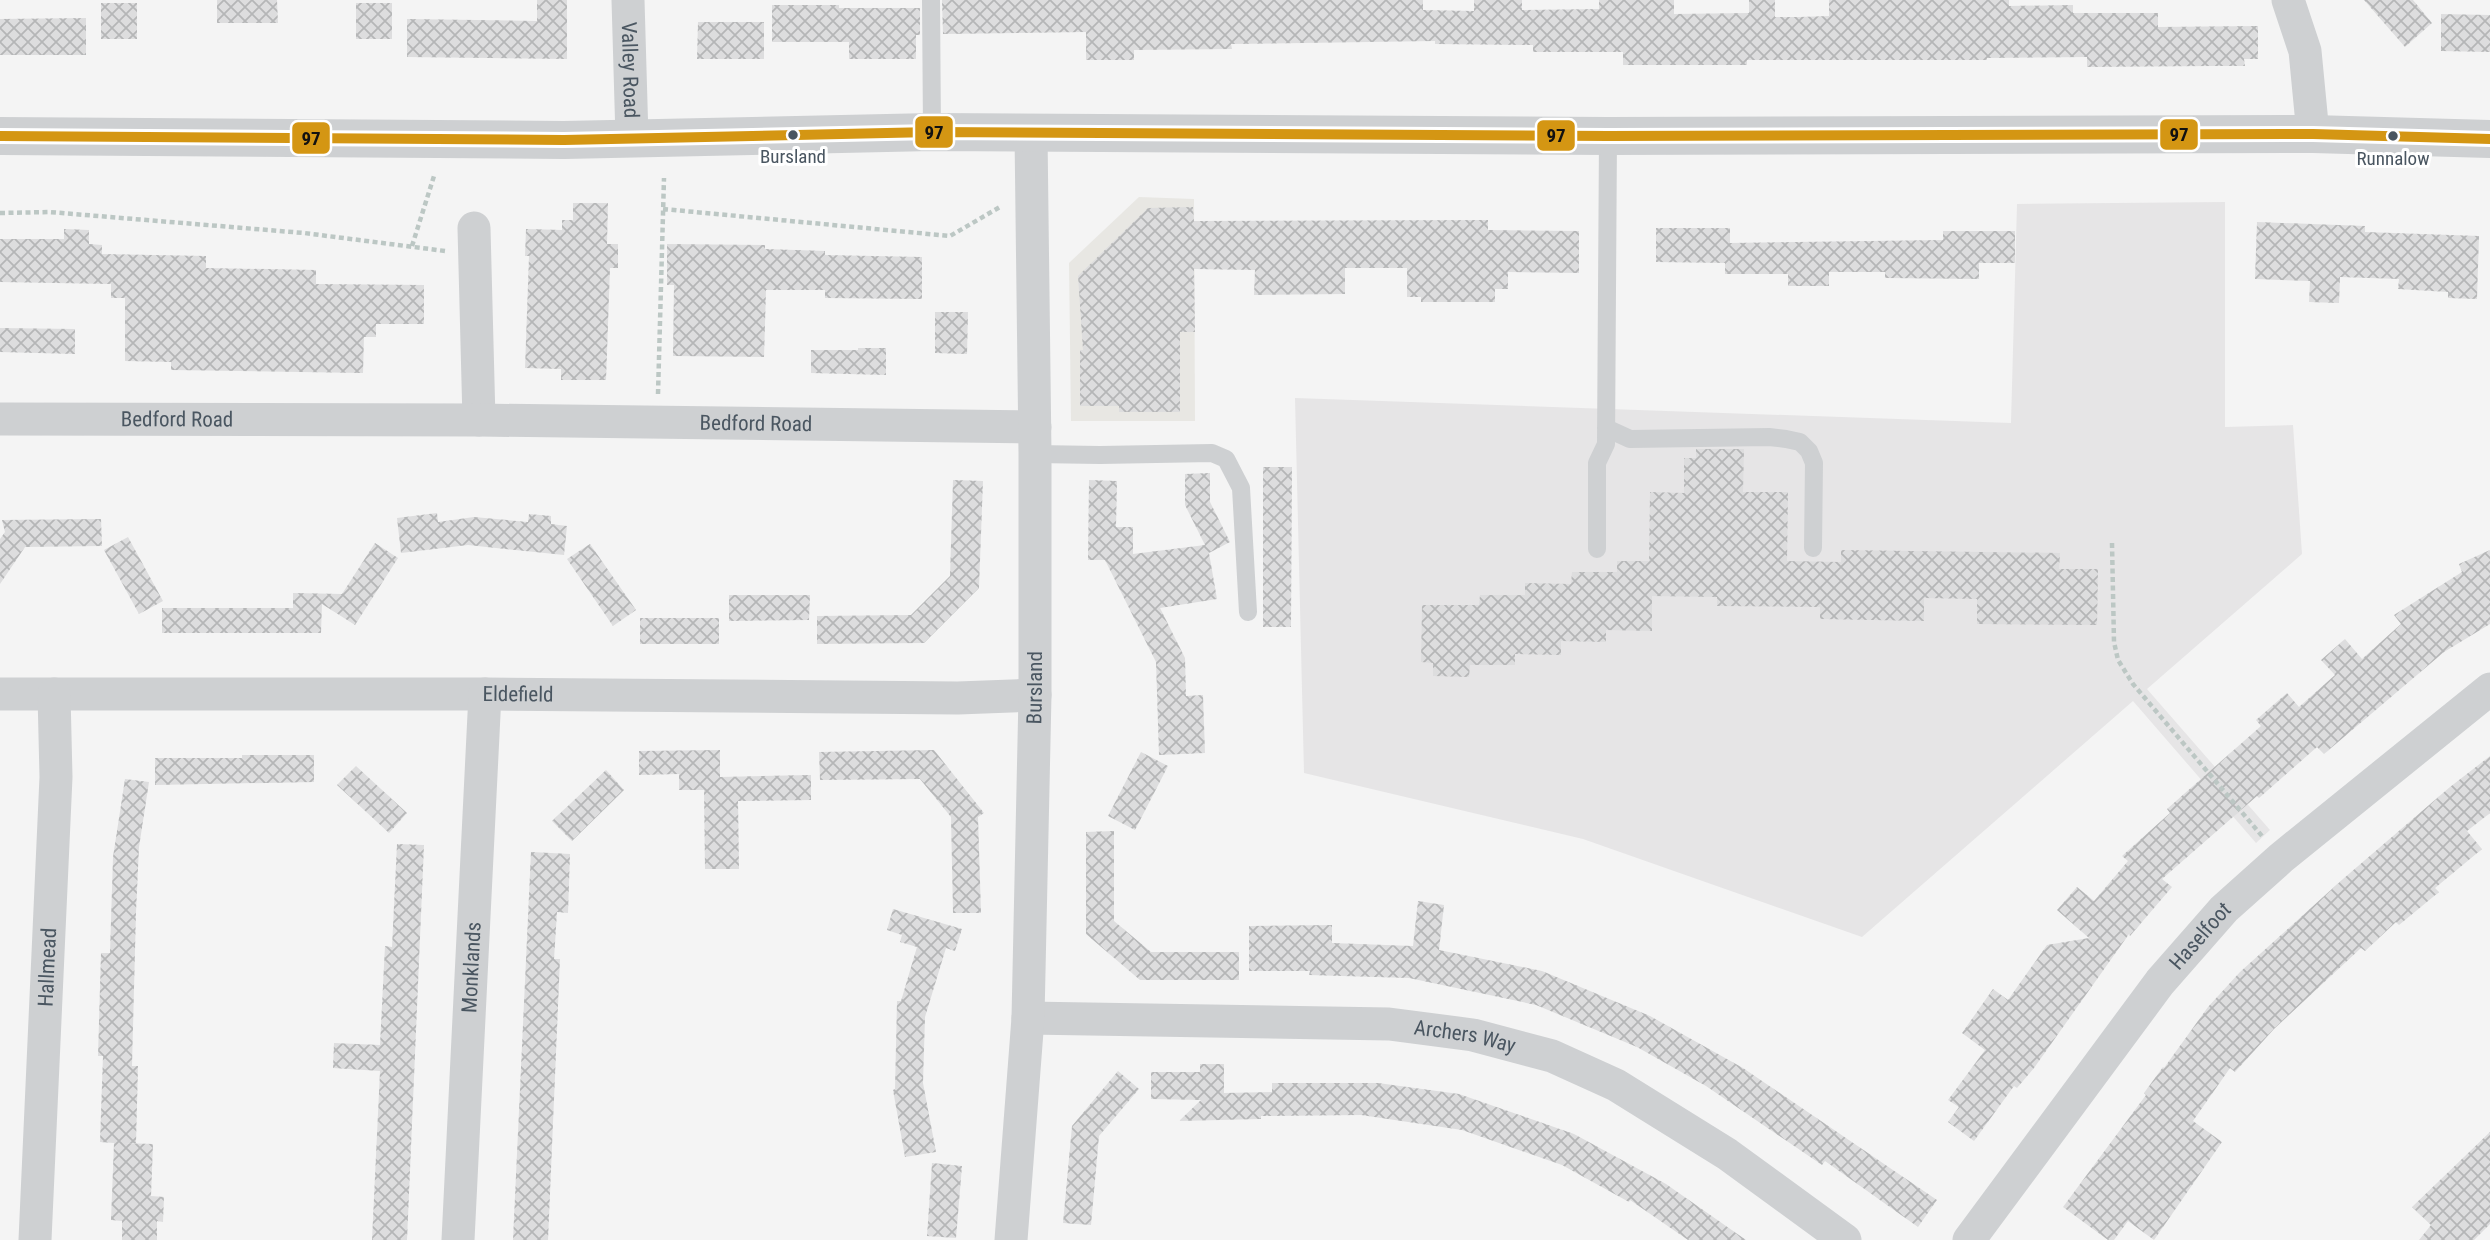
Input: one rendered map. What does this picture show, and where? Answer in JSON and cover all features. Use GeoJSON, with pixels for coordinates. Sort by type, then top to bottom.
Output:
{"type":"FeatureCollection","features":[{"type":"Feature","properties":{"kind":"street","name":"Valley Road"},"geometry":{"type":"LineString","coordinates":[[628,0],[632,138]]}},
{"type":"Feature","properties":{"kind":"street"},"geometry":{"type":"LineString","coordinates":[[2288,0],[2305,51],[2312,134]]}},
{"type":"Feature","properties":{"kind":"street"},"geometry":{"type":"LineString","coordinates":[[0,136],[564,140],[932,132],[1608,136],[2312,134],[2490,139]]}},
{"type":"Feature","properties":{"kind":"street","name":"Bursland"},"geometry":{"type":"LineString","coordinates":[[1011,1240],[1028,1018],[1035,695],[1031,134]]}},
{"type":"Feature","properties":{"kind":"street"},"geometry":{"type":"LineString","coordinates":[[475,242],[479,419]]}},
{"type":"Feature","properties":{"kind":"street","name":"Bedford Road"},"geometry":{"type":"LineString","coordinates":[[0,419],[479,419],[657,422],[1035,440]]}},
{"type":"Feature","properties":{"kind":"street","name":"Haselfoot"},"geometry":{"type":"LineString","coordinates":[[1969,1240],[2160,982],[2224,909],[2281,858],[2490,689]]}},
{"type":"Feature","properties":{"kind":"street","name":"Eldefield"},"geometry":{"type":"LineString","coordinates":[[0,694],[958,698],[1035,695]]}},
{"type":"Feature","properties":{"kind":"street","name":"Hallmead"},"geometry":{"type":"LineString","coordinates":[[35,1240],[56,777],[54,694]]}},
{"type":"Feature","properties":{"kind":"street","name":"Monklands"},"geometry":{"type":"LineString","coordinates":[[458,1240],[485,694]]}},
{"type":"Feature","properties":{"kind":"street","name":"Archers Way"},"geometry":{"type":"LineString","coordinates":[[1028,1018],[1389,1024],[1473,1035],[1552,1056],[1616,1085],[1694,1133],[1845,1240]]}},
{"type":"Feature","properties":{"kind":"lane"},"geometry":{"type":"LineString","coordinates":[[931,0],[932,132]]}},
{"type":"Feature","properties":{"kind":"lane"},"geometry":{"type":"LineString","coordinates":[[1597,549],[1597,463],[1606,444],[1608,136]]}},
{"type":"Feature","properties":{"kind":"lane"},"geometry":{"type":"LineString","coordinates":[[1606,428],[1630,439],[1769,437],[1800,442],[1809,451],[1814,463],[1813,548]]}},
{"type":"Feature","properties":{"kind":"lane"},"geometry":{"type":"LineString","coordinates":[[1035,440],[1100,455],[1212,453],[1226,459],[1241,488],[1248,612]]}},
{"type":"Feature","properties":{"kind":"path"},"geometry":{"type":"LineString","coordinates":[[412,246],[434,177]]}},
{"type":"Feature","properties":{"kind":"path"},"geometry":{"type":"LineString","coordinates":[[657,422],[664,177]]}},
{"type":"Feature","properties":{"kind":"path"},"geometry":{"type":"LineString","coordinates":[[663,209],[950,236],[1010,201]]}},
{"type":"Feature","properties":{"kind":"path"},"geometry":{"type":"LineString","coordinates":[[0,213],[76,215],[303,233],[412,246],[475,242]]}},
{"type":"Feature","properties":{"kind":"path"},"geometry":{"type":"LineString","coordinates":[[2112,543],[2114,642],[2118,660],[2133,684],[2281,858]]}},
{"type":"Feature","properties":{"kind":"shaded area"},"geometry":{"type":"Polygon","coordinates":[[[1139,197],[1194,199],[1195,421],[1071,421],[1069,263],[1139,197]]]}},
{"type":"Feature","properties":{"kind":"shaded area"},"geometry":{"type":"Polygon","coordinates":[[[2225,202],[2225,427],[2293,425],[2302,554],[2147,689],[2270,830],[2256,843],[2133,701],[1862,937],[1583,839],[1304,773],[1295,398],[2011,423],[2017,204],[2225,202]]]}},
{"type":"Feature","properties":{"kind":"building"},"geometry":{"type":"Polygon","coordinates":[[[217,0],[277,0],[278,23],[217,23],[217,0]]]}},
{"type":"Feature","properties":{"kind":"building"},"geometry":{"type":"Polygon","coordinates":[[[537,0],[567,0],[567,59],[407,57],[407,19],[537,21],[537,0]]]}},
{"type":"Feature","properties":{"kind":"building"},"geometry":{"type":"Polygon","coordinates":[[[942,0],[1423,0],[1423,10],[1474,11],[1474,0],[1522,0],[1522,10],[1599,9],[1599,0],[1674,0],[1674,14],[1749,13],[1749,0],[1775,0],[1775,17],[1799,17],[1829,16],[1829,0],[2009,0],[2009,6],[2073,5],[2073,13],[2158,13],[2158,27],[2258,26],[2258,59],[2244,59],[2245,66],[2087,67],[2087,57],[1987,60],[1747,60],[1747,65],[1623,65],[1623,52],[1533,52],[1533,45],[1435,44],[1435,41],[1231,44],[1232,49],[1134,50],[1134,60],[1086,60],[1086,32],[943,34],[942,0]]]}},
{"type":"Feature","properties":{"kind":"building"},"geometry":{"type":"Polygon","coordinates":[[[2364,0],[2413,0],[2432,23],[2405,47],[2364,0]]]}},
{"type":"Feature","properties":{"kind":"building"},"geometry":{"type":"Polygon","coordinates":[[[101,3],[137,3],[137,39],[101,39],[101,3]]]}},
{"type":"Feature","properties":{"kind":"building"},"geometry":{"type":"Polygon","coordinates":[[[356,3],[392,3],[392,39],[356,39],[356,3]]]}},
{"type":"Feature","properties":{"kind":"building"},"geometry":{"type":"Polygon","coordinates":[[[772,5],[920,8],[920,35],[916,35],[916,59],[849,59],[849,42],[772,42],[772,5]]]}},
{"type":"Feature","properties":{"kind":"building"},"geometry":{"type":"Polygon","coordinates":[[[2441,14],[2490,15],[2490,52],[2441,51],[2441,14]]]}},
{"type":"Feature","properties":{"kind":"building"},"geometry":{"type":"Polygon","coordinates":[[[86,18],[86,55],[0,55],[0,19],[86,18]]]}},
{"type":"Feature","properties":{"kind":"building"},"geometry":{"type":"Polygon","coordinates":[[[698,22],[764,22],[764,59],[697,59],[698,22]]]}},
{"type":"Feature","properties":{"kind":"building"},"geometry":{"type":"Polygon","coordinates":[[[573,203],[608,203],[607,244],[618,244],[618,268],[610,268],[606,380],[561,380],[561,369],[525,368],[529,256],[525,256],[526,229],[562,230],[562,220],[573,220],[573,203]]]}},
{"type":"Feature","properties":{"kind":"building"},"geometry":{"type":"Polygon","coordinates":[[[1193,207],[1194,221],[1488,220],[1488,230],[1579,231],[1579,273],[1508,272],[1508,289],[1495,289],[1495,302],[1421,302],[1421,297],[1407,297],[1407,268],[1345,268],[1345,294],[1254,295],[1255,270],[1194,269],[1195,332],[1180,332],[1180,412],[1119,412],[1119,406],[1080,406],[1080,350],[1083,350],[1078,276],[1148,208],[1193,207]]]}},
{"type":"Feature","properties":{"kind":"building"},"geometry":{"type":"Polygon","coordinates":[[[2257,222],[2365,226],[2365,232],[2479,236],[2477,299],[2448,298],[2448,292],[2398,289],[2399,279],[2340,277],[2339,303],[2309,302],[2310,281],[2255,279],[2257,222]]]}},
{"type":"Feature","properties":{"kind":"building"},"geometry":{"type":"Polygon","coordinates":[[[1656,228],[1730,228],[1730,243],[1943,240],[1943,231],[2015,231],[2015,263],[1979,263],[1979,279],[1885,278],[1885,272],[1829,272],[1829,286],[1788,286],[1788,274],[1725,274],[1725,263],[1656,262],[1656,228]]]}},
{"type":"Feature","properties":{"kind":"building"},"geometry":{"type":"Polygon","coordinates":[[[64,229],[89,230],[89,244],[102,245],[102,254],[206,256],[206,268],[316,270],[316,284],[424,285],[424,324],[376,324],[376,337],[364,337],[363,373],[171,370],[171,362],[125,361],[125,298],[111,298],[111,284],[0,282],[0,239],[64,239],[64,229]]]}},
{"type":"Feature","properties":{"kind":"building"},"geometry":{"type":"Polygon","coordinates":[[[667,244],[765,245],[765,249],[825,251],[825,255],[922,257],[922,299],[825,298],[825,290],[766,290],[764,357],[673,356],[674,285],[667,285],[667,244]]]}},
{"type":"Feature","properties":{"kind":"building"},"geometry":{"type":"Polygon","coordinates":[[[935,312],[968,312],[967,354],[935,353],[935,312]]]}},
{"type":"Feature","properties":{"kind":"building"},"geometry":{"type":"Polygon","coordinates":[[[0,328],[75,329],[75,354],[0,352],[0,328]]]}},
{"type":"Feature","properties":{"kind":"building"},"geometry":{"type":"Polygon","coordinates":[[[886,348],[886,375],[811,373],[811,350],[886,348]]]}},
{"type":"Feature","properties":{"kind":"building"},"geometry":{"type":"Polygon","coordinates":[[[1696,449],[1744,449],[1743,492],[1788,492],[1787,561],[1841,562],[1841,550],[2060,553],[2059,569],[2098,569],[2097,625],[1977,624],[1977,599],[1924,598],[1924,621],[1820,619],[1820,607],[1717,606],[1717,597],[1652,596],[1652,631],[1606,630],[1606,642],[1561,641],[1561,655],[1515,654],[1515,665],[1470,665],[1469,677],[1433,676],[1433,663],[1421,662],[1422,605],[1479,605],[1480,595],[1525,595],[1525,583],[1571,584],[1572,572],[1617,572],[1617,561],[1649,561],[1650,492],[1684,493],[1684,458],[1696,458],[1696,449]]]}},
{"type":"Feature","properties":{"kind":"building"},"geometry":{"type":"Polygon","coordinates":[[[1263,467],[1292,467],[1291,627],[1263,627],[1263,467]]]}},
{"type":"Feature","properties":{"kind":"building"},"geometry":{"type":"Polygon","coordinates":[[[1210,473],[1210,502],[1230,542],[1209,553],[1217,599],[1160,608],[1185,658],[1186,696],[1203,695],[1205,753],[1159,755],[1156,662],[1105,560],[1088,560],[1089,480],[1117,481],[1116,527],[1133,527],[1133,554],[1205,545],[1185,505],[1185,474],[1210,473]]]}},
{"type":"Feature","properties":{"kind":"building"},"geometry":{"type":"Polygon","coordinates":[[[953,480],[983,481],[979,588],[924,643],[817,644],[817,616],[911,615],[950,576],[953,480]]]}},
{"type":"Feature","properties":{"kind":"building"},"geometry":{"type":"Polygon","coordinates":[[[437,513],[438,522],[474,517],[528,522],[529,514],[551,516],[551,524],[567,526],[564,555],[468,545],[401,553],[397,518],[437,513]]]}},
{"type":"Feature","properties":{"kind":"building"},"geometry":{"type":"Polygon","coordinates":[[[101,519],[102,546],[25,547],[0,584],[0,539],[5,532],[2,520],[101,519]]]}},
{"type":"Feature","properties":{"kind":"building"},"geometry":{"type":"Polygon","coordinates":[[[128,537],[163,601],[139,614],[104,550],[128,537]]]}},
{"type":"Feature","properties":{"kind":"building"},"geometry":{"type":"Polygon","coordinates":[[[375,543],[398,558],[355,625],[322,604],[321,633],[162,633],[162,608],[293,608],[293,593],[342,594],[375,543]]]}},
{"type":"Feature","properties":{"kind":"building"},"geometry":{"type":"Polygon","coordinates":[[[590,544],[636,610],[613,626],[567,559],[590,544]]]}},
{"type":"Feature","properties":{"kind":"building"},"geometry":{"type":"Polygon","coordinates":[[[2490,550],[2490,624],[2444,652],[2324,754],[2317,747],[2162,879],[2172,887],[2130,936],[2129,934],[2034,1068],[2017,1088],[2014,1086],[1974,1141],[1948,1122],[1959,1107],[1948,1100],[1985,1050],[1962,1033],[1993,989],[2008,1000],[2047,945],[2089,938],[2057,910],[2077,887],[2094,901],[2128,861],[2122,856],[2170,813],[2167,809],[2261,726],[2256,720],[2287,693],[2299,707],[2335,675],[2321,660],[2345,639],[2362,659],[2401,624],[2394,615],[2462,572],[2459,564],[2490,550]]]}},
{"type":"Feature","properties":{"kind":"building"},"geometry":{"type":"Polygon","coordinates":[[[729,595],[810,595],[809,620],[729,621],[729,595]]]}},
{"type":"Feature","properties":{"kind":"building"},"geometry":{"type":"Polygon","coordinates":[[[640,618],[719,618],[719,644],[640,644],[640,618]]]}},
{"type":"Feature","properties":{"kind":"building"},"geometry":{"type":"Polygon","coordinates":[[[720,750],[720,777],[811,775],[811,800],[738,801],[739,869],[705,869],[704,790],[679,790],[679,774],[639,775],[639,751],[720,750]]]}},
{"type":"Feature","properties":{"kind":"building"},"geometry":{"type":"Polygon","coordinates":[[[934,750],[984,813],[978,817],[981,913],[953,913],[951,817],[920,779],[820,780],[819,752],[934,750]]]}},
{"type":"Feature","properties":{"kind":"building"},"geometry":{"type":"Polygon","coordinates":[[[1141,752],[1168,766],[1135,830],[1108,816],[1141,752]]]}},
{"type":"Feature","properties":{"kind":"building"},"geometry":{"type":"Polygon","coordinates":[[[242,755],[314,755],[314,782],[155,785],[155,758],[242,758],[242,755]]]}},
{"type":"Feature","properties":{"kind":"building"},"geometry":{"type":"Polygon","coordinates":[[[2490,756],[2490,813],[2467,831],[2482,849],[2435,888],[2439,892],[2399,925],[2396,922],[2365,951],[2361,948],[2274,1029],[2235,1072],[2230,1068],[2193,1121],[2222,1142],[2154,1240],[2128,1221],[2114,1240],[2108,1240],[2063,1207],[2208,1007],[2240,972],[2343,879],[2490,756]]]}},
{"type":"Feature","properties":{"kind":"building"},"geometry":{"type":"Polygon","coordinates":[[[356,766],[407,813],[389,833],[337,785],[356,766]]]}},
{"type":"Feature","properties":{"kind":"building"},"geometry":{"type":"Polygon","coordinates":[[[606,770],[624,790],[572,841],[552,821],[606,770]]]}},
{"type":"Feature","properties":{"kind":"building"},"geometry":{"type":"Polygon","coordinates":[[[125,779],[149,782],[139,847],[136,912],[132,1066],[138,1066],[136,1143],[124,1143],[153,1144],[151,1196],[164,1197],[163,1222],[157,1221],[157,1240],[122,1240],[122,1221],[111,1220],[114,1143],[100,1142],[103,1056],[98,1056],[101,953],[110,953],[113,857],[125,779]]]}},
{"type":"Feature","properties":{"kind":"building"},"geometry":{"type":"Polygon","coordinates":[[[1114,831],[1114,921],[1151,952],[1239,952],[1239,980],[1140,980],[1086,934],[1086,832],[1114,831]]]}},
{"type":"Feature","properties":{"kind":"building"},"geometry":{"type":"Polygon","coordinates":[[[397,844],[424,845],[407,1240],[372,1240],[380,1071],[333,1068],[334,1043],[380,1045],[385,946],[392,947],[397,844]]]}},
{"type":"Feature","properties":{"kind":"building"},"geometry":{"type":"Polygon","coordinates":[[[531,852],[570,854],[568,913],[557,912],[554,959],[560,959],[548,1240],[513,1240],[531,852]]]}},
{"type":"Feature","properties":{"kind":"building"},"geometry":{"type":"Polygon","coordinates":[[[1418,901],[1444,905],[1439,950],[1542,971],[1650,1016],[1743,1068],[1937,1200],[1918,1227],[1825,1161],[1822,1165],[1706,1086],[1637,1047],[1536,1005],[1409,978],[1309,975],[1310,971],[1249,971],[1249,926],[1332,925],[1332,943],[1413,946],[1418,901]]]}},
{"type":"Feature","properties":{"kind":"building"},"geometry":{"type":"Polygon","coordinates":[[[893,909],[962,929],[955,951],[946,948],[925,1017],[923,1083],[936,1152],[905,1157],[893,1090],[897,1001],[901,1001],[917,947],[900,942],[902,935],[887,930],[893,909]]]}},
{"type":"Feature","properties":{"kind":"building"},"geometry":{"type":"Polygon","coordinates":[[[1200,1064],[1224,1064],[1224,1093],[1272,1092],[1272,1083],[1378,1083],[1459,1094],[1574,1134],[1666,1184],[1746,1240],[1688,1240],[1630,1200],[1629,1202],[1562,1165],[1462,1130],[1361,1115],[1261,1116],[1261,1119],[1179,1121],[1201,1100],[1151,1099],[1151,1072],[1200,1072],[1200,1064]]]}},
{"type":"Feature","properties":{"kind":"building"},"geometry":{"type":"Polygon","coordinates":[[[1118,1071],[1139,1089],[1099,1136],[1091,1225],[1063,1223],[1072,1126],[1118,1071]]]}},
{"type":"Feature","properties":{"kind":"building"},"geometry":{"type":"Polygon","coordinates":[[[2490,1132],[2490,1224],[2474,1240],[2419,1240],[2431,1225],[2412,1207],[2490,1132]]]}},
{"type":"Feature","properties":{"kind":"building"},"geometry":{"type":"Polygon","coordinates":[[[932,1163],[962,1166],[956,1238],[927,1236],[932,1163]]]}},
{"type":"Feature","properties":{"kind":"transit line","name":"97"},"geometry":{"type":"LineString","coordinates":[[0,136],[564,140],[932,132],[1608,136],[2313,134],[2490,139]]}},
{"type":"Feature","properties":{"kind":"place","name":"Bursland"},"geometry":{"type":"Point","coordinates":[793,135]}},
{"type":"Feature","properties":{"kind":"place","name":"Runnalow"},"geometry":{"type":"Point","coordinates":[2393,136]}}]}
